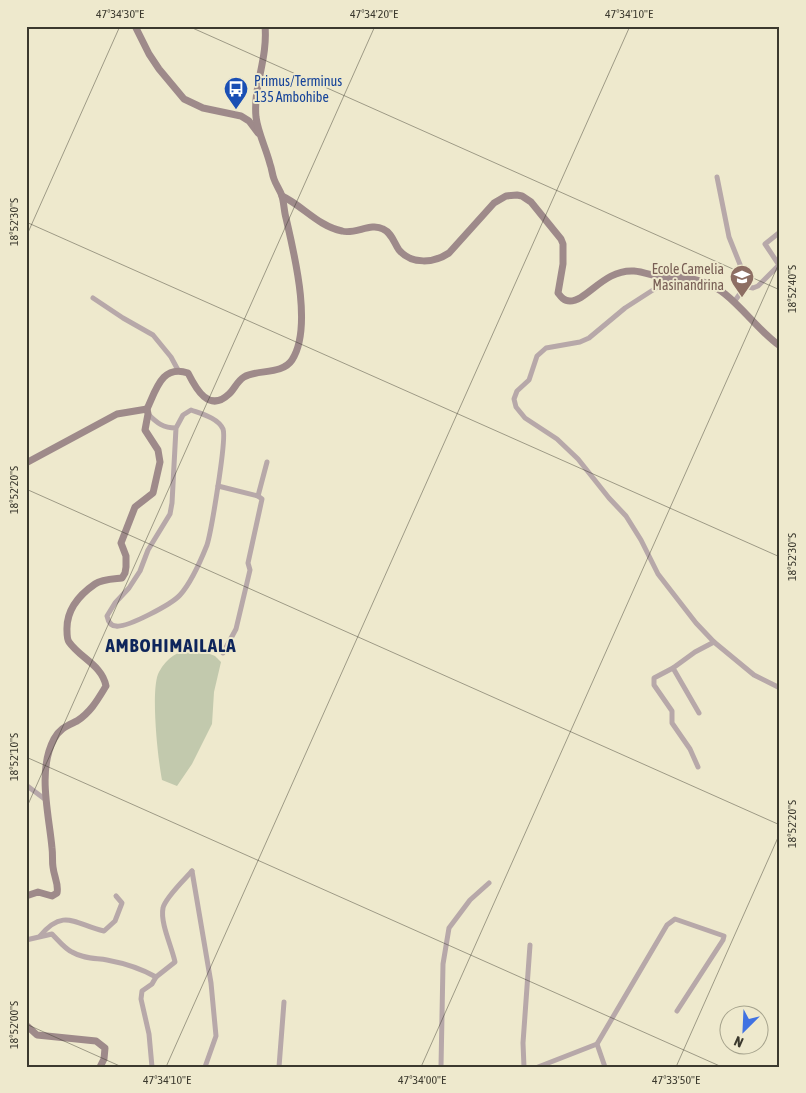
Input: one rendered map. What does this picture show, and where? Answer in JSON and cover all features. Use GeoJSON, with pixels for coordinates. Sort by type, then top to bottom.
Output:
{"type":"FeatureCollection","features":[{"type":"Feature","properties":{"kind":"street"},"geometry":{"type":"LineString","coordinates":[[135,26],[159,69],[184,99],[203,108],[241,116],[249,121],[261,137]]}},
{"type":"Feature","properties":{"kind":"street"},"geometry":{"type":"LineString","coordinates":[[26,896],[38,892],[52,896],[58,891],[53,868],[46,800],[48,753],[54,737],[63,727],[78,720],[96,704],[106,686],[101,673],[68,640],[66,621],[70,609],[96,583],[122,578],[125,573],[126,556],[121,543],[135,507],[152,493],[160,462],[158,450],[145,430],[147,411],[162,378],[168,373],[178,370],[188,373],[200,395],[209,400],[216,401],[229,394],[242,378],[250,374],[283,368],[291,362],[300,342],[302,328],[297,263],[282,196],[273,178],[257,124],[256,100],[264,59],[265,26]]}},
{"type":"Feature","properties":{"kind":"street"},"geometry":{"type":"LineString","coordinates":[[717,177],[729,238],[749,287]]}},
{"type":"Feature","properties":{"kind":"street"},"geometry":{"type":"LineString","coordinates":[[282,196],[324,224],[342,231],[352,232],[374,227],[384,229],[404,255],[428,262],[449,253],[494,203],[506,196],[517,195],[531,202],[561,240],[564,255],[558,293],[565,300],[570,301],[579,298],[599,282],[622,272],[634,271],[670,279]]}},
{"type":"Feature","properties":{"kind":"street"},"geometry":{"type":"LineString","coordinates":[[734,302],[744,288],[758,286],[779,265],[764,244],[780,232]]}},
{"type":"Feature","properties":{"kind":"street"},"geometry":{"type":"LineString","coordinates":[[780,346],[766,335],[723,292],[710,285],[676,276],[625,308],[589,338],[580,342],[546,348],[537,356],[529,380],[517,391],[514,399],[516,407],[525,418],[557,439],[578,459],[626,516],[641,540],[658,574],[684,608],[714,642],[754,675],[780,688]]}},
{"type":"Feature","properties":{"kind":"street"},"geometry":{"type":"LineString","coordinates":[[93,298],[153,336],[171,357],[178,370]]}},
{"type":"Feature","properties":{"kind":"street"},"geometry":{"type":"LineString","coordinates":[[191,410],[217,421],[224,430],[218,486],[207,544],[194,573],[180,594],[166,606],[132,622],[118,627],[112,626],[107,616],[115,603],[130,588],[140,571],[148,550],[170,514],[176,428],[183,415],[191,410]]}},
{"type":"Feature","properties":{"kind":"street"},"geometry":{"type":"LineString","coordinates":[[147,411],[162,426],[176,428]]}},
{"type":"Feature","properties":{"kind":"street"},"geometry":{"type":"LineString","coordinates":[[26,463],[117,414],[147,411]]}},
{"type":"Feature","properties":{"kind":"street"},"geometry":{"type":"LineString","coordinates":[[258,496],[267,462]]}},
{"type":"Feature","properties":{"kind":"street"},"geometry":{"type":"LineString","coordinates":[[218,486],[258,496],[262,499],[248,563],[250,570],[236,628],[223,653]]}},
{"type":"Feature","properties":{"kind":"street"},"geometry":{"type":"LineString","coordinates":[[698,767],[690,749],[672,723],[672,711],[654,685],[654,678],[673,668],[694,652],[714,642]]}},
{"type":"Feature","properties":{"kind":"street"},"geometry":{"type":"LineString","coordinates":[[673,668],[699,713]]}},
{"type":"Feature","properties":{"kind":"street"},"geometry":{"type":"LineString","coordinates":[[26,785],[46,800]]}},
{"type":"Feature","properties":{"kind":"street"},"geometry":{"type":"LineString","coordinates":[[152,1067],[149,1034],[140,999],[142,991],[175,962],[165,926],[163,908],[192,871],[211,983],[216,1036],[205,1067]]}},
{"type":"Feature","properties":{"kind":"street"},"geometry":{"type":"LineString","coordinates":[[441,1067],[443,964],[449,928],[470,900],[489,883]]}},
{"type":"Feature","properties":{"kind":"street"},"geometry":{"type":"LineString","coordinates":[[39,936],[47,928],[61,920],[78,921],[104,931],[115,921],[122,903],[116,896]]}},
{"type":"Feature","properties":{"kind":"street"},"geometry":{"type":"LineString","coordinates":[[538,1067],[597,1044],[667,925],[675,919],[724,936],[677,1011]]}},
{"type":"Feature","properties":{"kind":"street"},"geometry":{"type":"LineString","coordinates":[[26,940],[52,934],[71,952],[91,959],[106,960],[148,972],[156,977]]}},
{"type":"Feature","properties":{"kind":"street"},"geometry":{"type":"LineString","coordinates":[[524,1067],[523,1043],[530,945]]}},
{"type":"Feature","properties":{"kind":"street"},"geometry":{"type":"LineString","coordinates":[[279,1067],[278,1059],[284,1002]]}},
{"type":"Feature","properties":{"kind":"street"},"geometry":{"type":"LineString","coordinates":[[26,1025],[37,1035],[96,1041],[105,1048],[104,1059],[100,1067]]}},
{"type":"Feature","properties":{"kind":"street"},"geometry":{"type":"LineString","coordinates":[[597,1044],[605,1067]]}},
{"type":"Feature","properties":{"kind":"green space"},"geometry":{"type":"Polygon","coordinates":[[[192,647],[215,656],[221,662],[214,692],[212,724],[192,764],[177,786],[162,780],[155,708],[156,680],[162,667],[169,659],[192,647]]]}},
{"type":"Feature","properties":{"kind":"place","name":"Primus/Terminus 135 Ambohibe"},"geometry":{"type":"Point","coordinates":[236,110]}},
{"type":"Feature","properties":{"kind":"place","name":"Ecole Camelia Masinandrina"},"geometry":{"type":"Point","coordinates":[742,298]}},
{"type":"Feature","properties":{"kind":"district","name":"AMBOHIMAILALA"},"geometry":{"type":"Point","coordinates":[171,645]}}]}
